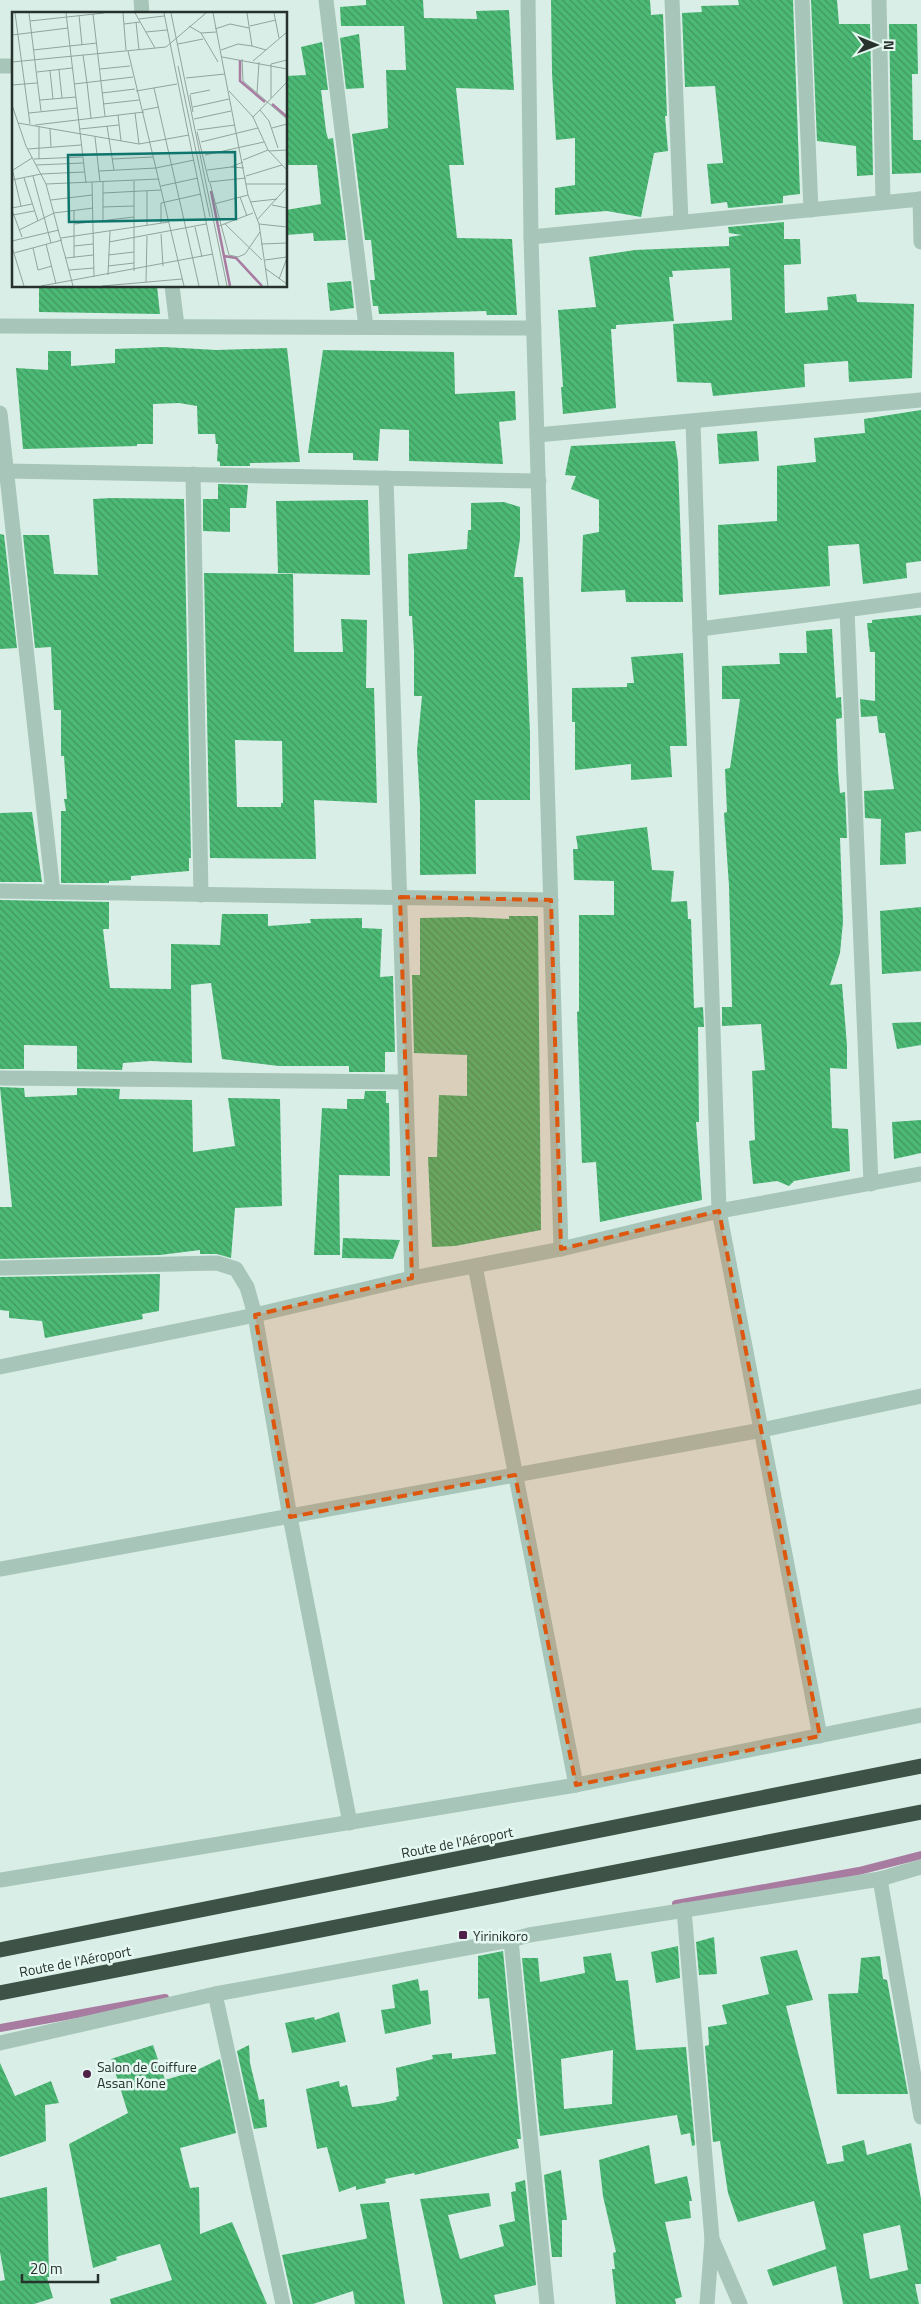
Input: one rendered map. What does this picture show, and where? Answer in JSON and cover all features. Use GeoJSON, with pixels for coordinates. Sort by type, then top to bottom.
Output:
{"type":"FeatureCollection","features":[{"type":"Feature","properties":{"kind":"highway","name":"Route de l'Aéroport"},"geometry":{"type":"LineString","coordinates":[[0,1950],[921,1766]]}},
{"type":"Feature","properties":{"kind":"highway","name":"Route de l'Aéroport"},"geometry":{"type":"LineString","coordinates":[[0,1992],[921,1812]]}},
{"type":"Feature","properties":{"kind":"street"},"geometry":{"type":"LineString","coordinates":[[326,0],[366,327]]}},
{"type":"Feature","properties":{"kind":"street"},"geometry":{"type":"LineString","coordinates":[[528,0],[538,481],[561,1249]]}},
{"type":"Feature","properties":{"kind":"street"},"geometry":{"type":"LineString","coordinates":[[672,0],[681,222]]}},
{"type":"Feature","properties":{"kind":"street"},"geometry":{"type":"LineString","coordinates":[[802,0],[811,210]]}},
{"type":"Feature","properties":{"kind":"street"},"geometry":{"type":"LineString","coordinates":[[879,0],[883,202]]}},
{"type":"Feature","properties":{"kind":"street"},"geometry":{"type":"LineString","coordinates":[[532,237],[921,199],[921,242]]}},
{"type":"Feature","properties":{"kind":"street"},"geometry":{"type":"LineString","coordinates":[[172,288],[177,326]]}},
{"type":"Feature","properties":{"kind":"street"},"geometry":{"type":"LineString","coordinates":[[0,326],[534,328]]}},
{"type":"Feature","properties":{"kind":"street"},"geometry":{"type":"LineString","coordinates":[[537,435],[921,400]]}},
{"type":"Feature","properties":{"kind":"street"},"geometry":{"type":"LineString","coordinates":[[0,413],[53,892]]}},
{"type":"Feature","properties":{"kind":"street"},"geometry":{"type":"LineString","coordinates":[[693,421],[719,1211],[820,1736]]}},
{"type":"Feature","properties":{"kind":"street"},"geometry":{"type":"LineString","coordinates":[[6,471],[538,481]]}},
{"type":"Feature","properties":{"kind":"street"},"geometry":{"type":"LineString","coordinates":[[193,474],[201,895]]}},
{"type":"Feature","properties":{"kind":"street"},"geometry":{"type":"LineString","coordinates":[[386,478],[412,1278]]}},
{"type":"Feature","properties":{"kind":"street"},"geometry":{"type":"LineString","coordinates":[[700,629],[921,600]]}},
{"type":"Feature","properties":{"kind":"street"},"geometry":{"type":"LineString","coordinates":[[847,610],[871,1184]]}},
{"type":"Feature","properties":{"kind":"street"},"geometry":{"type":"LineString","coordinates":[[0,891],[551,900]]}},
{"type":"Feature","properties":{"kind":"street"},"geometry":{"type":"LineString","coordinates":[[0,1078],[406,1082]]}},
{"type":"Feature","properties":{"kind":"street"},"geometry":{"type":"LineString","coordinates":[[0,1367],[255,1315],[412,1278],[561,1249],[719,1211],[921,1174]]}},
{"type":"Feature","properties":{"kind":"street"},"geometry":{"type":"LineString","coordinates":[[0,1268],[217,1263],[236,1269],[247,1287],[255,1315],[290,1516],[350,1822]]}},
{"type":"Feature","properties":{"kind":"street"},"geometry":{"type":"LineString","coordinates":[[475,1266],[576,1785]]}},
{"type":"Feature","properties":{"kind":"street"},"geometry":{"type":"LineString","coordinates":[[0,1569],[762,1430],[921,1396]]}},
{"type":"Feature","properties":{"kind":"street"},"geometry":{"type":"LineString","coordinates":[[0,1880],[576,1785],[921,1715]]}},
{"type":"Feature","properties":{"kind":"street"},"geometry":{"type":"LineString","coordinates":[[0,2043],[215,1994],[529,1935],[880,1879],[921,1867]]}},
{"type":"Feature","properties":{"kind":"street"},"geometry":{"type":"LineString","coordinates":[[880,1879],[921,2117]]}},
{"type":"Feature","properties":{"kind":"street"},"geometry":{"type":"LineString","coordinates":[[684,1910],[712,2239],[707,2304]]}},
{"type":"Feature","properties":{"kind":"street"},"geometry":{"type":"LineString","coordinates":[[510,1940],[547,2304]]}},
{"type":"Feature","properties":{"kind":"street"},"geometry":{"type":"LineString","coordinates":[[215,1994],[283,2304]]}},
{"type":"Feature","properties":{"kind":"street"},"geometry":{"type":"LineString","coordinates":[[712,2239],[740,2304]]}},
{"type":"Feature","properties":{"kind":"highlighted area"},"geometry":{"type":"Polygon","coordinates":[[[400,897],[551,900],[561,1249],[719,1211],[820,1736],[576,1785],[515,1475],[290,1517],[255,1315],[412,1278],[400,897]]]}},
{"type":"Feature","properties":{"kind":"building"},"geometry":{"type":"Polygon","coordinates":[[[366,0],[423,0],[424,18],[477,19],[476,11],[509,10],[514,90],[456,88],[464,165],[449,165],[457,238],[512,239],[517,315],[487,315],[486,311],[379,314],[378,306],[373,306],[370,280],[375,280],[371,240],[365,240],[352,134],[388,128],[386,70],[406,70],[404,26],[341,26],[340,7],[366,5],[366,0]]]}},
{"type":"Feature","properties":{"kind":"building"},"geometry":{"type":"Polygon","coordinates":[[[551,0],[650,0],[651,15],[663,14],[667,116],[665,116],[668,151],[654,153],[641,217],[607,211],[555,215],[555,188],[575,185],[575,138],[556,140],[552,73],[551,0]]]}},
{"type":"Feature","properties":{"kind":"building"},"geometry":{"type":"Polygon","coordinates":[[[738,0],[793,0],[800,194],[783,196],[783,203],[728,208],[727,202],[711,204],[707,164],[723,163],[715,86],[685,87],[682,13],[702,12],[701,6],[739,5],[738,0]]]}},
{"type":"Feature","properties":{"kind":"building"},"geometry":{"type":"Polygon","coordinates":[[[811,0],[837,0],[839,24],[870,24],[873,175],[857,176],[856,146],[817,141],[811,0]]]}},
{"type":"Feature","properties":{"kind":"building"},"geometry":{"type":"Polygon","coordinates":[[[889,24],[917,24],[918,74],[912,74],[913,140],[921,140],[921,173],[892,174],[889,24]]]}},
{"type":"Feature","properties":{"kind":"building"},"geometry":{"type":"Polygon","coordinates":[[[359,34],[364,88],[346,89],[340,38],[359,34]]]}},
{"type":"Feature","properties":{"kind":"building"},"geometry":{"type":"Polygon","coordinates":[[[322,42],[328,90],[321,90],[328,139],[333,138],[346,240],[314,241],[313,233],[288,235],[288,210],[321,204],[317,165],[288,165],[288,76],[306,75],[301,47],[322,42]]]}},
{"type":"Feature","properties":{"kind":"building"},"geometry":{"type":"Polygon","coordinates":[[[784,222],[784,239],[800,239],[801,264],[784,265],[785,313],[828,310],[827,297],[856,294],[857,302],[914,304],[912,378],[849,382],[848,361],[804,364],[805,387],[713,396],[711,383],[677,382],[673,324],[732,320],[730,268],[672,271],[673,277],[669,277],[674,321],[616,325],[616,329],[611,329],[616,408],[563,414],[558,310],[596,307],[589,257],[635,250],[729,246],[729,237],[742,235],[729,233],[728,227],[784,222]]]}},
{"type":"Feature","properties":{"kind":"building"},"geometry":{"type":"Polygon","coordinates":[[[351,281],[354,308],[330,311],[327,283],[351,281]]]}},
{"type":"Feature","properties":{"kind":"building"},"geometry":{"type":"Polygon","coordinates":[[[39,288],[157,288],[160,314],[39,312],[39,288]]]}},
{"type":"Feature","properties":{"kind":"building"},"geometry":{"type":"Polygon","coordinates":[[[164,347],[216,350],[287,348],[300,462],[220,466],[220,462],[217,461],[218,444],[216,444],[215,434],[198,434],[197,406],[179,403],[153,404],[153,444],[23,449],[16,368],[48,370],[48,351],[71,351],[71,366],[115,363],[115,349],[164,347]]]}},
{"type":"Feature","properties":{"kind":"building"},"geometry":{"type":"Polygon","coordinates":[[[323,350],[454,352],[455,394],[515,391],[516,420],[499,422],[503,464],[409,461],[409,430],[380,429],[378,461],[353,460],[353,453],[308,453],[323,350]]]}},
{"type":"Feature","properties":{"kind":"building"},"geometry":{"type":"Polygon","coordinates":[[[921,410],[921,561],[906,563],[907,578],[863,584],[859,544],[828,546],[830,586],[719,595],[718,525],[777,521],[777,466],[816,462],[814,438],[865,433],[864,419],[921,410]]]}},
{"type":"Feature","properties":{"kind":"building"},"geometry":{"type":"Polygon","coordinates":[[[757,431],[759,461],[719,464],[717,434],[757,431]]]}},
{"type":"Feature","properties":{"kind":"building"},"geometry":{"type":"Polygon","coordinates":[[[675,441],[678,462],[683,602],[626,602],[625,590],[581,592],[583,535],[599,532],[599,500],[571,489],[576,476],[565,475],[571,446],[675,441]]]}},
{"type":"Feature","properties":{"kind":"building"},"geometry":{"type":"Polygon","coordinates":[[[218,484],[248,485],[246,508],[230,508],[230,532],[203,531],[203,499],[218,499],[218,484]]]}},
{"type":"Feature","properties":{"kind":"building"},"geometry":{"type":"Polygon","coordinates":[[[93,499],[184,499],[191,858],[189,858],[189,871],[131,876],[131,880],[109,881],[109,883],[61,883],[61,811],[66,811],[64,799],[67,799],[64,756],[61,756],[61,710],[54,710],[51,647],[35,648],[23,535],[49,535],[54,574],[98,575],[93,499]]]}},
{"type":"Feature","properties":{"kind":"building"},"geometry":{"type":"Polygon","coordinates":[[[368,500],[370,575],[278,573],[276,501],[368,500]]]}},
{"type":"Feature","properties":{"kind":"building"},"geometry":{"type":"Polygon","coordinates":[[[504,502],[520,507],[520,539],[514,577],[523,577],[530,733],[530,800],[475,800],[476,874],[420,875],[420,804],[417,750],[422,696],[414,696],[414,651],[412,616],[409,616],[408,554],[467,549],[468,530],[471,530],[471,503],[504,502]]]}},
{"type":"Feature","properties":{"kind":"building"},"geometry":{"type":"Polygon","coordinates":[[[0,534],[4,535],[17,648],[0,649],[0,534]]]}},
{"type":"Feature","properties":{"kind":"building"},"geometry":{"type":"Polygon","coordinates":[[[204,573],[293,574],[294,652],[343,652],[341,619],[367,620],[366,688],[374,688],[377,803],[314,800],[316,859],[210,858],[204,573]],[[235,740],[237,807],[281,807],[281,803],[283,803],[282,741],[235,740]]]}},
{"type":"Feature","properties":{"kind":"building"},"geometry":{"type":"Polygon","coordinates":[[[921,615],[921,831],[905,833],[906,864],[880,865],[881,819],[865,818],[864,791],[894,789],[885,733],[879,733],[877,716],[861,717],[860,699],[875,701],[875,652],[870,652],[867,623],[872,623],[872,620],[921,615]]]}},
{"type":"Feature","properties":{"kind":"building"},"geometry":{"type":"Polygon","coordinates":[[[832,629],[836,698],[841,697],[842,718],[836,719],[838,771],[840,793],[845,792],[847,838],[840,838],[843,922],[840,953],[830,985],[842,984],[847,1069],[830,1068],[832,1128],[848,1129],[850,1171],[794,1181],[789,1186],[777,1181],[753,1184],[749,1141],[755,1140],[752,1071],[765,1070],[761,1024],[722,1026],[722,1007],[732,1007],[729,886],[724,813],[727,812],[725,769],[730,768],[740,699],[722,699],[722,666],[780,664],[779,653],[807,653],[806,631],[832,629]]]}},
{"type":"Feature","properties":{"kind":"building"},"geometry":{"type":"Polygon","coordinates":[[[683,653],[687,746],[670,746],[672,777],[631,780],[631,764],[575,770],[575,722],[572,722],[572,688],[627,687],[627,683],[634,683],[631,657],[683,653]]]}},
{"type":"Feature","properties":{"kind":"building"},"geometry":{"type":"Polygon","coordinates":[[[32,812],[42,882],[0,882],[0,813],[32,812]]]}},
{"type":"Feature","properties":{"kind":"building"},"geometry":{"type":"Polygon","coordinates":[[[647,827],[652,870],[674,871],[671,902],[687,901],[688,919],[691,919],[694,1008],[703,1007],[704,1027],[698,1027],[699,1122],[696,1122],[702,1200],[600,1222],[596,1162],[582,1163],[577,1012],[579,1011],[579,915],[614,915],[614,881],[574,880],[573,849],[578,849],[576,836],[647,827]]]}},
{"type":"Feature","properties":{"kind":"building"},"geometry":{"type":"Polygon","coordinates":[[[0,900],[109,902],[109,929],[103,929],[110,988],[171,989],[171,944],[220,945],[222,914],[268,914],[268,926],[311,923],[310,919],[362,918],[362,928],[382,929],[380,977],[393,976],[395,1052],[385,1052],[385,1072],[349,1072],[349,1066],[279,1066],[222,1059],[211,983],[191,985],[192,1063],[151,1061],[123,1063],[122,1070],[77,1069],[77,1046],[24,1045],[24,1069],[0,1069],[0,900]]]}},
{"type":"Feature","properties":{"kind":"building"},"geometry":{"type":"Polygon","coordinates":[[[921,907],[921,971],[882,974],[880,911],[921,907]]]}},
{"type":"Feature","properties":{"kind":"building"},"geometry":{"type":"Polygon","coordinates":[[[509,916],[538,916],[541,1230],[455,1246],[432,1247],[428,1157],[437,1157],[439,1095],[467,1096],[467,1055],[414,1053],[412,975],[420,975],[420,918],[468,917],[509,919],[509,916]]]}},
{"type":"Feature","properties":{"kind":"building"},"geometry":{"type":"Polygon","coordinates":[[[921,1022],[921,1045],[897,1049],[892,1023],[921,1022]]]}},
{"type":"Feature","properties":{"kind":"building"},"geometry":{"type":"Polygon","coordinates":[[[0,1087],[24,1088],[25,1097],[77,1095],[77,1088],[120,1089],[119,1099],[192,1100],[193,1152],[235,1146],[228,1098],[280,1099],[282,1206],[235,1208],[231,1258],[217,1254],[200,1254],[200,1250],[160,1255],[0,1259],[0,1207],[12,1207],[0,1087]]]}},
{"type":"Feature","properties":{"kind":"building"},"geometry":{"type":"Polygon","coordinates":[[[365,1091],[386,1091],[386,1103],[389,1103],[390,1176],[339,1175],[340,1255],[314,1255],[322,1108],[347,1109],[347,1099],[364,1099],[365,1091]]]}},
{"type":"Feature","properties":{"kind":"building"},"geometry":{"type":"Polygon","coordinates":[[[921,1120],[921,1153],[894,1159],[892,1122],[921,1120]]]}},
{"type":"Feature","properties":{"kind":"building"},"geometry":{"type":"Polygon","coordinates":[[[343,1238],[400,1240],[393,1259],[342,1258],[343,1238]]]}},
{"type":"Feature","properties":{"kind":"building"},"geometry":{"type":"Polygon","coordinates":[[[160,1274],[159,1311],[142,1314],[143,1319],[45,1338],[42,1321],[9,1318],[9,1311],[0,1310],[0,1277],[160,1274]]]}},
{"type":"Feature","properties":{"kind":"building"},"geometry":{"type":"Polygon","coordinates":[[[714,1937],[717,1974],[699,1975],[696,1942],[714,1937]]]}},
{"type":"Feature","properties":{"kind":"building"},"geometry":{"type":"Polygon","coordinates":[[[678,1946],[680,1978],[656,1983],[651,1952],[678,1946]]]}},
{"type":"Feature","properties":{"kind":"building"},"geometry":{"type":"Polygon","coordinates":[[[797,1950],[813,2000],[786,2006],[827,2164],[844,2161],[842,2146],[864,2140],[867,2155],[911,2143],[921,2199],[921,2284],[915,2284],[919,2304],[843,2304],[836,2266],[773,2286],[767,2270],[826,2249],[814,2201],[738,2222],[728,2193],[720,2141],[713,2142],[705,2046],[709,2045],[708,2027],[727,2024],[722,2005],[769,1994],[760,1957],[797,1950]],[[900,2225],[863,2234],[870,2279],[908,2270],[900,2225]]]}},
{"type":"Feature","properties":{"kind":"building"},"geometry":{"type":"Polygon","coordinates":[[[503,1951],[521,2139],[517,2139],[519,2148],[415,2175],[414,2173],[385,2179],[386,2183],[356,2190],[356,2186],[339,2192],[327,2147],[317,2149],[306,2089],[339,2081],[340,2087],[347,2085],[352,2107],[378,2104],[397,2100],[396,2097],[399,2096],[396,2068],[433,2059],[432,2055],[452,2053],[452,2059],[496,2054],[489,1998],[478,1999],[478,1956],[503,1951]]]}},
{"type":"Feature","properties":{"kind":"building"},"geometry":{"type":"Polygon","coordinates":[[[611,1953],[616,1981],[628,1980],[636,2050],[686,2047],[695,2145],[692,2146],[690,2133],[681,2135],[677,2115],[540,2136],[522,1958],[538,1958],[540,1982],[585,1973],[583,1957],[611,1953]],[[613,2050],[561,2059],[564,2109],[612,2104],[613,2050]]]}},
{"type":"Feature","properties":{"kind":"building"},"geometry":{"type":"Polygon","coordinates":[[[880,1956],[883,1979],[887,1980],[908,2094],[837,2094],[828,1994],[858,1993],[861,1958],[880,1956]]]}},
{"type":"Feature","properties":{"kind":"building"},"geometry":{"type":"Polygon","coordinates":[[[418,1979],[420,1991],[428,1990],[431,2024],[385,2034],[381,2010],[395,2008],[392,1985],[418,1979]]]}},
{"type":"Feature","properties":{"kind":"building"},"geometry":{"type":"Polygon","coordinates":[[[339,2012],[346,2042],[292,2053],[285,2023],[314,2017],[315,2020],[339,2012]]]}},
{"type":"Feature","properties":{"kind":"building"},"geometry":{"type":"Polygon","coordinates":[[[153,2045],[165,2080],[195,2071],[220,2059],[236,2133],[180,2148],[190,2188],[199,2187],[200,2234],[232,2222],[267,2304],[111,2304],[110,2299],[172,2280],[160,2244],[116,2257],[117,2260],[93,2268],[69,2144],[128,2113],[111,2059],[153,2045]]]}},
{"type":"Feature","properties":{"kind":"building"},"geometry":{"type":"Polygon","coordinates":[[[249,2045],[250,2063],[259,2100],[264,2099],[267,2127],[254,2129],[237,2051],[249,2045]]]}},
{"type":"Feature","properties":{"kind":"building"},"geometry":{"type":"Polygon","coordinates":[[[0,2063],[15,2096],[51,2081],[59,2103],[45,2105],[46,2141],[0,2157],[0,2063]]]}},
{"type":"Feature","properties":{"kind":"building"},"geometry":{"type":"Polygon","coordinates":[[[649,2145],[655,2184],[687,2176],[692,2201],[689,2201],[691,2218],[665,2222],[682,2297],[675,2299],[676,2304],[616,2304],[612,2269],[615,2269],[613,2253],[616,2252],[603,2196],[599,2160],[649,2145]]]}},
{"type":"Feature","properties":{"kind":"building"},"geometry":{"type":"Polygon","coordinates":[[[561,2170],[567,2220],[562,2220],[562,2257],[552,2257],[544,2175],[561,2170]]]}},
{"type":"Feature","properties":{"kind":"building"},"geometry":{"type":"Polygon","coordinates":[[[525,2180],[536,2285],[494,2295],[496,2304],[443,2304],[420,2199],[489,2193],[491,2206],[448,2215],[460,2259],[504,2246],[499,2225],[515,2221],[511,2192],[516,2191],[515,2183],[525,2180]]]}},
{"type":"Feature","properties":{"kind":"building"},"geometry":{"type":"Polygon","coordinates":[[[47,2187],[49,2277],[47,2277],[53,2298],[34,2304],[0,2304],[0,2281],[5,2280],[0,2252],[0,2198],[47,2187]]]}},
{"type":"Feature","properties":{"kind":"building"},"geometry":{"type":"Polygon","coordinates":[[[389,2202],[405,2304],[355,2304],[353,2291],[313,2304],[293,2304],[282,2255],[365,2239],[367,2238],[360,2204],[389,2202]]]}},
{"type":"Feature","properties":{"kind":"waterway"},"geometry":{"type":"LineString","coordinates":[[676,1904],[859,1871],[921,1855]]}},
{"type":"Feature","properties":{"kind":"waterway"},"geometry":{"type":"LineString","coordinates":[[0,2028],[165,1998]]}},
{"type":"Feature","properties":{"kind":"place","name":"Yirinikoro"},"geometry":{"type":"Point","coordinates":[463,1935]}},
{"type":"Feature","properties":{"kind":"place","name":"Salon de Coiffure Assan Kone"},"geometry":{"type":"Point","coordinates":[87,2074]}}]}
